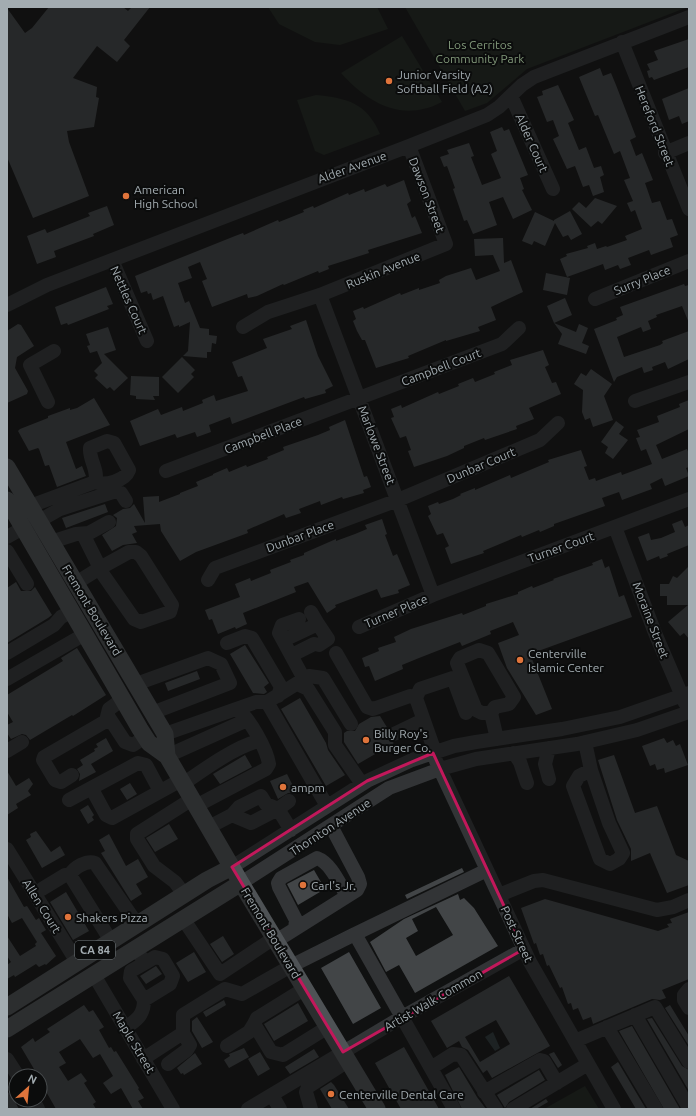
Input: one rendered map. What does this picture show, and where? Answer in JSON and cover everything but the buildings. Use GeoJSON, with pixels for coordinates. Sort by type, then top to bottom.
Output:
{"type":"FeatureCollection","features":[{"type":"Feature","properties":{"kind":"main road","name":"Fremont Boulevard"},"geometry":{"type":"LineString","coordinates":[[7,467],[165,734],[167,756]]}},
{"type":"Feature","properties":{"kind":"main road","name":"Fremont Boulevard"},"geometry":{"type":"LineString","coordinates":[[7,500],[12,537],[72,611],[122,699],[149,742],[167,756],[241,884],[377,1109]]}},
{"type":"Feature","properties":{"kind":"main road","name":"Thornton Avenue"},"geometry":{"type":"LineString","coordinates":[[7,1007],[184,894],[232,867]]}},
{"type":"Feature","properties":{"kind":"main road","name":"Thornton Avenue"},"geometry":{"type":"LineString","coordinates":[[7,1029],[94,976],[141,956],[184,920],[241,884]]}},
{"type":"Feature","properties":{"kind":"street","name":"Alder Avenue"},"geometry":{"type":"LineString","coordinates":[[7,305],[47,284],[409,146],[487,114],[534,77],[689,17]]}},
{"type":"Feature","properties":{"kind":"street","name":"Hereford Street"},"geometry":{"type":"LineString","coordinates":[[622,42],[665,153],[689,209]]}},
{"type":"Feature","properties":{"kind":"street","name":"Alder Court"},"geometry":{"type":"LineString","coordinates":[[511,96],[553,189]]}},
{"type":"Feature","properties":{"kind":"street"},"geometry":{"type":"LineString","coordinates":[[665,153],[689,143]]}},
{"type":"Feature","properties":{"kind":"street","name":"Dawson Street"},"geometry":{"type":"LineString","coordinates":[[409,146],[446,244]]}},
{"type":"Feature","properties":{"kind":"street","name":"Ruskin Avenue"},"geometry":{"type":"LineString","coordinates":[[243,327],[268,312],[320,295],[446,244]]}},
{"type":"Feature","properties":{"kind":"street","name":"Nettles Court"},"geometry":{"type":"LineString","coordinates":[[112,260],[147,341]]}},
{"type":"Feature","properties":{"kind":"street","name":"Surry Place"},"geometry":{"type":"LineString","coordinates":[[595,299],[689,261]]}},
{"type":"Feature","properties":{"kind":"street","name":"Marlowe Street"},"geometry":{"type":"LineString","coordinates":[[320,295],[433,595]]}},
{"type":"Feature","properties":{"kind":"street","name":"Campbell Court"},"geometry":{"type":"LineString","coordinates":[[359,398],[502,344],[519,328]]}},
{"type":"Feature","properties":{"kind":"street"},"geometry":{"type":"LineString","coordinates":[[48,402],[30,365],[54,352]]}},
{"type":"Feature","properties":{"kind":"street"},"geometry":{"type":"LineString","coordinates":[[635,401],[689,382]]}},
{"type":"Feature","properties":{"kind":"street","name":"Campbell Place"},"geometry":{"type":"LineString","coordinates":[[166,471],[359,398]]}},
{"type":"Feature","properties":{"kind":"street","name":"Dunbar Court"},"geometry":{"type":"LineString","coordinates":[[398,500],[540,440],[558,423]]}},
{"type":"Feature","properties":{"kind":"street"},"geometry":{"type":"LineString","coordinates":[[30,506],[95,482]]}},
{"type":"Feature","properties":{"kind":"street"},"geometry":{"type":"LineString","coordinates":[[38,520],[60,509],[116,491],[121,493],[126,501]]}},
{"type":"Feature","properties":{"kind":"street","name":"Turner Court"},"geometry":{"type":"LineString","coordinates":[[433,595],[689,499]]}},
{"type":"Feature","properties":{"kind":"street","name":"Dunbar Place"},"geometry":{"type":"LineString","coordinates":[[208,580],[215,568],[398,500]]}},
{"type":"Feature","properties":{"kind":"street"},"geometry":{"type":"LineString","coordinates":[[76,583],[100,568],[129,552],[136,552],[141,556],[172,605],[170,612],[141,622],[134,619],[100,568],[85,538],[89,533],[109,522]]}},
{"type":"Feature","properties":{"kind":"street","name":"Moraine Street"},"geometry":{"type":"LineString","coordinates":[[615,527],[655,633],[685,694],[689,711]]}},
{"type":"Feature","properties":{"kind":"street"},"geometry":{"type":"LineString","coordinates":[[51,542],[76,534],[89,533]]}},
{"type":"Feature","properties":{"kind":"street"},"geometry":{"type":"LineString","coordinates":[[7,551],[27,584]]}},
{"type":"Feature","properties":{"kind":"street","name":"Turner Place"},"geometry":{"type":"LineString","coordinates":[[359,627],[433,595]]}},
{"type":"Feature","properties":{"kind":"street"},"geometry":{"type":"LineString","coordinates":[[7,653],[54,625],[61,617],[72,611]]}},
{"type":"Feature","properties":{"kind":"street"},"geometry":{"type":"LineString","coordinates":[[284,640],[315,618],[328,639],[292,656]]}},
{"type":"Feature","properties":{"kind":"street"},"geometry":{"type":"LineString","coordinates":[[299,619],[282,625],[279,633],[292,656],[300,681],[308,689],[335,732],[335,745],[362,784]]}},
{"type":"Feature","properties":{"kind":"street"},"geometry":{"type":"LineString","coordinates":[[7,679],[85,634]]}},
{"type":"Feature","properties":{"kind":"street"},"geometry":{"type":"LineString","coordinates":[[227,643],[244,636],[252,638],[281,687],[273,699]]}},
{"type":"Feature","properties":{"kind":"street"},"geometry":{"type":"LineString","coordinates":[[491,713],[482,713],[476,710],[457,663],[460,658],[479,650],[488,654],[514,697],[509,704],[495,707],[491,713],[497,739]]}},
{"type":"Feature","properties":{"kind":"street"},"geometry":{"type":"LineString","coordinates":[[336,653],[367,707],[373,709],[410,696],[416,698],[420,689],[453,678],[466,713]]}},
{"type":"Feature","properties":{"kind":"street"},"geometry":{"type":"LineString","coordinates":[[136,684],[208,658],[215,659],[221,664],[230,684],[152,713]]}},
{"type":"Feature","properties":{"kind":"street"},"geometry":{"type":"LineString","coordinates":[[165,734],[256,702],[273,699],[309,676],[323,678],[350,724]]}},
{"type":"Feature","properties":{"kind":"street","name":"Thornton Avenue"},"geometry":{"type":"LineString","coordinates":[[232,867],[362,784],[389,769],[434,752],[469,743],[562,729],[620,717],[685,694]]}},
{"type":"Feature","properties":{"kind":"street","name":"Post Street"},"geometry":{"type":"LineString","coordinates":[[416,698],[440,769],[524,949],[614,1109]]}},
{"type":"Feature","properties":{"kind":"street"},"geometry":{"type":"LineString","coordinates":[[72,776],[61,782],[55,780],[43,760],[44,757],[106,721],[109,709],[122,699]]}},
{"type":"Feature","properties":{"kind":"street"},"geometry":{"type":"LineString","coordinates":[[273,699],[327,806]]}},
{"type":"Feature","properties":{"kind":"street"},"geometry":{"type":"LineString","coordinates":[[95,786],[93,791],[106,815],[112,818],[160,791],[188,792],[266,769],[270,764],[268,754],[247,720],[236,709]]}},
{"type":"Feature","properties":{"kind":"street","name":"Thornton Avenue"},"geometry":{"type":"LineString","coordinates":[[241,884],[389,788],[440,769],[476,758],[585,742],[637,730],[689,711]]}},
{"type":"Feature","properties":{"kind":"street"},"geometry":{"type":"LineString","coordinates":[[108,716],[125,742],[133,745],[146,737]]}},
{"type":"Feature","properties":{"kind":"street"},"geometry":{"type":"LineString","coordinates":[[167,756],[247,720]]}},
{"type":"Feature","properties":{"kind":"street"},"geometry":{"type":"LineString","coordinates":[[394,734],[419,722],[425,724]]}},
{"type":"Feature","properties":{"kind":"street"},"geometry":{"type":"LineString","coordinates":[[184,894],[175,882],[154,866],[137,839],[137,834],[188,792],[228,756],[251,743],[259,741]]}},
{"type":"Feature","properties":{"kind":"street"},"geometry":{"type":"LineString","coordinates":[[7,751],[22,742]]}},
{"type":"Feature","properties":{"kind":"street"},"geometry":{"type":"LineString","coordinates":[[585,742],[591,770],[609,824],[623,853],[615,861],[608,864],[600,859],[573,786],[578,776],[591,770]]}},
{"type":"Feature","properties":{"kind":"street"},"geometry":{"type":"LineString","coordinates":[[548,748],[545,764],[549,779]]}},
{"type":"Feature","properties":{"kind":"street"},"geometry":{"type":"LineString","coordinates":[[514,753],[528,783]]}},
{"type":"Feature","properties":{"kind":"street"},"geometry":{"type":"LineString","coordinates":[[69,800],[138,762],[146,765],[160,791]]}},
{"type":"Feature","properties":{"kind":"street"},"geometry":{"type":"LineString","coordinates":[[236,816],[238,807],[261,796],[278,805],[291,830]]}},
{"type":"Feature","properties":{"kind":"street"},"geometry":{"type":"LineString","coordinates":[[209,828],[236,816],[251,823],[278,805]]}},
{"type":"Feature","properties":{"kind":"street"},"geometry":{"type":"LineString","coordinates":[[184,920],[220,974],[357,890],[360,884],[331,826]]}},
{"type":"Feature","properties":{"kind":"street","name":"Allen Court"},"geometry":{"type":"LineString","coordinates":[[7,849],[77,962]]}},
{"type":"Feature","properties":{"kind":"street"},"geometry":{"type":"LineString","coordinates":[[295,929],[296,920],[279,887],[278,883],[281,878],[317,858],[322,859],[347,896]]}},
{"type":"Feature","properties":{"kind":"street"},"geometry":{"type":"LineString","coordinates":[[70,875],[72,871],[86,863],[91,861],[95,863],[137,924]]}},
{"type":"Feature","properties":{"kind":"street"},"geometry":{"type":"LineString","coordinates":[[168,1064],[190,1046],[183,1033],[183,1015],[225,989],[242,994],[291,966],[487,870]]}},
{"type":"Feature","properties":{"kind":"street"},"geometry":{"type":"LineString","coordinates":[[42,889],[65,874],[70,875]]}},
{"type":"Feature","properties":{"kind":"street"},"geometry":{"type":"LineString","coordinates":[[70,875],[111,941]]}},
{"type":"Feature","properties":{"kind":"street"},"geometry":{"type":"LineString","coordinates":[[499,895],[534,881],[542,880],[657,910],[673,907],[689,900]]}},
{"type":"Feature","properties":{"kind":"street"},"geometry":{"type":"LineString","coordinates":[[355,934],[454,1109]]}},
{"type":"Feature","properties":{"kind":"street","name":"Artist Walk Common"},"geometry":{"type":"LineString","coordinates":[[346,1057],[402,1017],[524,949]]}},
{"type":"Feature","properties":{"kind":"street"},"geometry":{"type":"LineString","coordinates":[[125,1028],[139,1018],[144,1009],[144,1000],[130,978],[131,971],[141,956],[155,956],[163,960],[173,976],[170,984],[144,1000]]}},
{"type":"Feature","properties":{"kind":"street","name":"Maple Street"},"geometry":{"type":"LineString","coordinates":[[94,976],[173,1109]]}},
{"type":"Feature","properties":{"kind":"street"},"geometry":{"type":"LineString","coordinates":[[228,1046],[248,1032],[257,1018],[304,988]]}},
{"type":"Feature","properties":{"kind":"street"},"geometry":{"type":"LineString","coordinates":[[689,989],[684,995],[684,1000],[689,1008]]}},
{"type":"Feature","properties":{"kind":"street"},"geometry":{"type":"LineString","coordinates":[[575,1041],[652,1008],[657,1008],[689,1062]]}},
{"type":"Feature","properties":{"kind":"street"},"geometry":{"type":"LineString","coordinates":[[635,1015],[689,1108]]}},
{"type":"Feature","properties":{"kind":"street"},"geometry":{"type":"LineString","coordinates":[[254,1024],[271,1052],[283,1055],[328,1027]]}},
{"type":"Feature","properties":{"kind":"street"},"geometry":{"type":"LineString","coordinates":[[607,1027],[656,1109]]}},
{"type":"Feature","properties":{"kind":"street"},"geometry":{"type":"LineString","coordinates":[[143,1058],[183,1033]]}},
{"type":"Feature","properties":{"kind":"street"},"geometry":{"type":"LineString","coordinates":[[431,1068],[453,1054],[461,1055],[496,1109]]}},
{"type":"Feature","properties":{"kind":"street"},"geometry":{"type":"LineString","coordinates":[[248,1109],[346,1057]]}},
{"type":"Feature","properties":{"kind":"street"},"geometry":{"type":"LineString","coordinates":[[311,1109],[306,1092],[308,1087],[346,1057]]}},
{"type":"Feature","properties":{"kind":"street"},"geometry":{"type":"LineString","coordinates":[[7,1059],[13,1068]]}},
{"type":"Feature","properties":{"kind":"street"},"geometry":{"type":"LineString","coordinates":[[484,1092],[540,1060],[544,1061],[557,1083]]}},
{"type":"Feature","properties":{"kind":"street"},"geometry":{"type":"LineString","coordinates":[[513,1109],[588,1064]]}},
{"type":"Feature","properties":{"kind":"street"},"geometry":{"type":"LineString","coordinates":[[272,1095],[280,1109]]}},
{"type":"Feature","properties":{"kind":"highlighted area"},"geometry":{"type":"Polygon","coordinates":[[[433,753],[524,949],[343,1052],[232,867],[367,781],[433,753]]]}},
{"type":"Feature","properties":{"kind":"green space"},"geometry":{"type":"Polygon","coordinates":[[[268,7],[377,7],[388,29],[340,45],[315,42],[279,24],[268,7]]]}},
{"type":"Feature","properties":{"kind":"green space","name":"Los Cerritos Community Park"},"geometry":{"type":"Polygon","coordinates":[[[405,7],[688,7],[527,69],[487,103],[465,111],[405,7]]]}},
{"type":"Feature","properties":{"kind":"green space","name":"Junior Varsity Softball Field (A2)"},"geometry":{"type":"Polygon","coordinates":[[[402,36],[442,102],[427,108],[413,111],[387,107],[374,101],[363,93],[351,84],[341,73],[402,36]]]}},
{"type":"Feature","properties":{"kind":"green space"},"geometry":{"type":"Polygon","coordinates":[[[316,95],[346,100],[355,104],[369,115],[380,134],[324,155],[315,151],[297,100],[316,95]]]}},
{"type":"Feature","properties":{"kind":"green space"},"geometry":{"type":"Polygon","coordinates":[[[585,1086],[599,1109],[544,1109],[585,1086]]]}},
{"type":"Feature","properties":{"kind":"shaded area"},"geometry":{"type":"Polygon","coordinates":[[[493,1032],[500,1048],[495,1051],[485,1037],[493,1032]]]}},
{"type":"Feature","properties":{"kind":"place","name":"Junior Varsity Softball Field (A2)"},"geometry":{"type":"Point","coordinates":[389,81]}},
{"type":"Feature","properties":{"kind":"place","name":"American High School"},"geometry":{"type":"Point","coordinates":[126,196]}},
{"type":"Feature","properties":{"kind":"place","name":"Centerville Islamic Center"},"geometry":{"type":"Point","coordinates":[520,660]}},
{"type":"Feature","properties":{"kind":"place","name":"Billy Roy's Burger Co."},"geometry":{"type":"Point","coordinates":[366,740]}},
{"type":"Feature","properties":{"kind":"place","name":"ampm"},"geometry":{"type":"Point","coordinates":[283,787]}},
{"type":"Feature","properties":{"kind":"place","name":"Carl's Jr."},"geometry":{"type":"Point","coordinates":[303,885]}},
{"type":"Feature","properties":{"kind":"place","name":"Shakers Pizza"},"geometry":{"type":"Point","coordinates":[68,917]}},
{"type":"Feature","properties":{"kind":"place","name":"Centerville Dental Care"},"geometry":{"type":"Point","coordinates":[331,1094]}}]}
